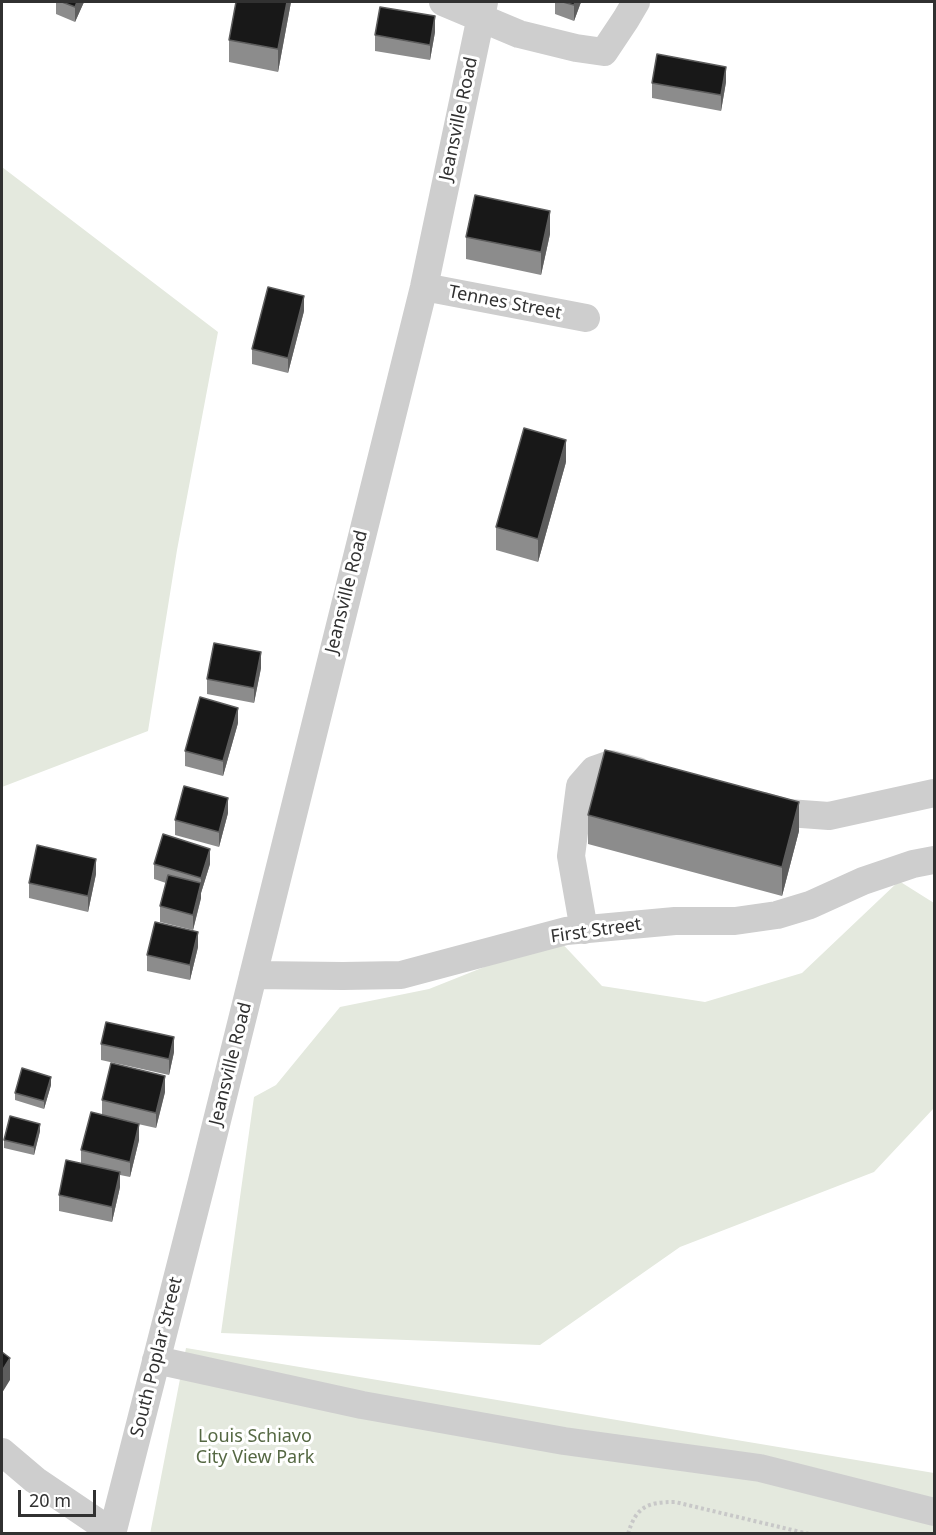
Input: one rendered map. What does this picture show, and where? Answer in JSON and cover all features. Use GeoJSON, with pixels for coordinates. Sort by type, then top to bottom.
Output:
{"type":"FeatureCollection","features":[{"type":"Feature","properties":{"kind":"street"},"geometry":{"type":"LineString","coordinates":[[443,2],[482,9],[519,34],[576,48],[604,52],[636,2]]}},
{"type":"Feature","properties":{"kind":"street","name":"Jeansville Road"},"geometry":{"type":"LineString","coordinates":[[202,1181],[423,287],[482,9]]}},
{"type":"Feature","properties":{"kind":"street","name":"Tennes Street"},"geometry":{"type":"LineString","coordinates":[[423,287],[586,318]]}},
{"type":"Feature","properties":{"kind":"street"},"geometry":{"type":"LineString","coordinates":[[584,930],[571,856],[580,786],[594,770],[611,764],[662,777]]}},
{"type":"Feature","properties":{"kind":"street"},"geometry":{"type":"LineString","coordinates":[[736,799],[788,813],[829,816],[934,793]]}},
{"type":"Feature","properties":{"kind":"street","name":"First Street"},"geometry":{"type":"LineString","coordinates":[[253,975],[401,975],[567,932],[675,921],[735,921],[777,915],[810,905],[863,881],[913,864],[934,860]]}},
{"type":"Feature","properties":{"kind":"street","name":"South Poplar Street"},"geometry":{"type":"LineString","coordinates":[[112,1533],[202,1181]]}},
{"type":"Feature","properties":{"kind":"street"},"geometry":{"type":"LineString","coordinates":[[156,1360],[362,1405],[564,1441],[760,1468],[934,1512]]}},
{"type":"Feature","properties":{"kind":"street"},"geometry":{"type":"LineString","coordinates":[[2,1452],[35,1480],[112,1533]]}},
{"type":"Feature","properties":{"kind":"path"},"geometry":{"type":"LineString","coordinates":[[628,1533],[638,1512],[645,1506],[658,1502],[675,1502],[809,1533]]}},
{"type":"Feature","properties":{"kind":"green space"},"geometry":{"type":"Polygon","coordinates":[[[2,167],[218,332],[177,550],[148,731],[2,787],[2,167]]]}},
{"type":"Feature","properties":{"kind":"green space"},"geometry":{"type":"Polygon","coordinates":[[[899,881],[934,903],[934,1108],[874,1172],[680,1247],[540,1345],[221,1333],[254,1097],[276,1085],[340,1007],[429,989],[557,938],[602,986],[705,1002],[802,973],[899,881]]]}},
{"type":"Feature","properties":{"kind":"green space","name":"Louis Schiavo City View Park"},"geometry":{"type":"Polygon","coordinates":[[[186,1348],[934,1473],[934,1533],[150,1534],[186,1348]]]}},
{"type":"Feature","properties":{"kind":"building"},"geometry":{"type":"Polygon","coordinates":[[[62,2],[77,2],[75,7],[62,2]]]}},
{"type":"Feature","properties":{"kind":"building"},"geometry":{"type":"Polygon","coordinates":[[[236,2],[287,2],[278,49],[229,40],[236,2]]]}},
{"type":"Feature","properties":{"kind":"building"},"geometry":{"type":"Polygon","coordinates":[[[380,7],[435,16],[430,45],[375,35],[380,7]]]}},
{"type":"Feature","properties":{"kind":"building"},"geometry":{"type":"Polygon","coordinates":[[[657,54],[726,67],[721,95],[652,83],[657,54]]]}},
{"type":"Feature","properties":{"kind":"building"},"geometry":{"type":"Polygon","coordinates":[[[475,195],[550,211],[541,252],[466,237],[475,195]]]}},
{"type":"Feature","properties":{"kind":"building"},"geometry":{"type":"Polygon","coordinates":[[[268,287],[304,296],[288,358],[252,349],[268,287]]]}},
{"type":"Feature","properties":{"kind":"building"},"geometry":{"type":"Polygon","coordinates":[[[524,428],[566,440],[538,539],[496,527],[524,428]]]}},
{"type":"Feature","properties":{"kind":"building"},"geometry":{"type":"Polygon","coordinates":[[[214,643],[261,652],[254,688],[207,679],[214,643]]]}},
{"type":"Feature","properties":{"kind":"building"},"geometry":{"type":"Polygon","coordinates":[[[200,697],[238,708],[223,761],[185,751],[200,697]]]}},
{"type":"Feature","properties":{"kind":"building"},"geometry":{"type":"Polygon","coordinates":[[[605,750],[799,802],[782,867],[588,815],[605,750]]]}},
{"type":"Feature","properties":{"kind":"building"},"geometry":{"type":"Polygon","coordinates":[[[184,786],[228,798],[219,832],[175,820],[184,786]]]}},
{"type":"Feature","properties":{"kind":"building"},"geometry":{"type":"Polygon","coordinates":[[[163,834],[210,849],[201,878],[154,864],[163,834]]]}},
{"type":"Feature","properties":{"kind":"building"},"geometry":{"type":"Polygon","coordinates":[[[37,845],[96,859],[88,896],[29,883],[37,845]]]}},
{"type":"Feature","properties":{"kind":"building"},"geometry":{"type":"Polygon","coordinates":[[[168,875],[201,883],[193,915],[160,906],[168,875]]]}},
{"type":"Feature","properties":{"kind":"building"},"geometry":{"type":"Polygon","coordinates":[[[155,922],[198,932],[190,965],[147,955],[155,922]]]}},
{"type":"Feature","properties":{"kind":"building"},"geometry":{"type":"Polygon","coordinates":[[[106,1022],[174,1037],[169,1059],[101,1044],[106,1022]]]}},
{"type":"Feature","properties":{"kind":"building"},"geometry":{"type":"Polygon","coordinates":[[[111,1063],[165,1076],[156,1113],[102,1100],[111,1063]]]}},
{"type":"Feature","properties":{"kind":"building"},"geometry":{"type":"Polygon","coordinates":[[[22,1068],[51,1077],[44,1101],[15,1093],[22,1068]]]}},
{"type":"Feature","properties":{"kind":"building"},"geometry":{"type":"Polygon","coordinates":[[[91,1112],[139,1124],[130,1162],[81,1150],[91,1112]]]}},
{"type":"Feature","properties":{"kind":"building"},"geometry":{"type":"Polygon","coordinates":[[[10,1116],[40,1124],[34,1147],[4,1140],[10,1116]]]}},
{"type":"Feature","properties":{"kind":"building"},"geometry":{"type":"Polygon","coordinates":[[[66,1160],[120,1172],[112,1207],[59,1195],[66,1160]]]}},
{"type":"Feature","properties":{"kind":"building"},"geometry":{"type":"Polygon","coordinates":[[[2,1352],[10,1358],[2,1371],[2,1352]]]}}]}
